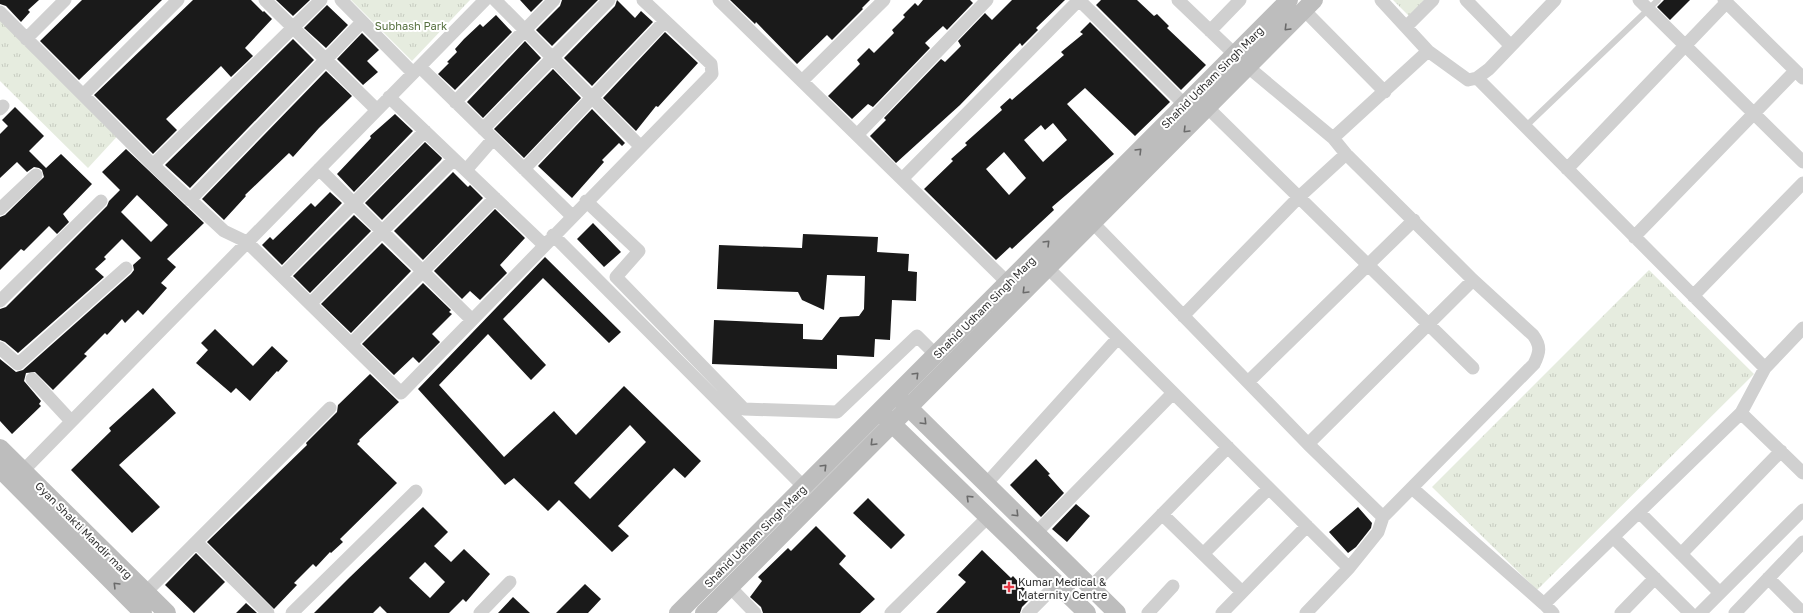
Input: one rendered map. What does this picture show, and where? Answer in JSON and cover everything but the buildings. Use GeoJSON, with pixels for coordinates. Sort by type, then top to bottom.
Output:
{"type":"FeatureCollection","features":[{"type":"Feature","properties":{"kind":"street"},"geometry":{"type":"LineString","coordinates":[[26,39],[65,0]]}},
{"type":"Feature","properties":{"kind":"street"},"geometry":{"type":"LineString","coordinates":[[83,95],[178,0]]}},
{"type":"Feature","properties":{"kind":"street"},"geometry":{"type":"LineString","coordinates":[[265,0],[377,110]]}},
{"type":"Feature","properties":{"kind":"street"},"geometry":{"type":"LineString","coordinates":[[153,165],[321,0]]}},
{"type":"Feature","properties":{"kind":"street"},"geometry":{"type":"LineString","coordinates":[[341,0],[362,22],[455,102],[572,216]]}},
{"type":"Feature","properties":{"kind":"street"},"geometry":{"type":"LineString","coordinates":[[18,476],[485,0]]}},
{"type":"Feature","properties":{"kind":"street"},"geometry":{"type":"LineString","coordinates":[[495,0],[640,146]]}},
{"type":"Feature","properties":{"kind":"street"},"geometry":{"type":"LineString","coordinates":[[455,102],[554,0]]}},
{"type":"Feature","properties":{"kind":"street"},"geometry":{"type":"LineString","coordinates":[[483,129],[609,0]]}},
{"type":"Feature","properties":{"kind":"street"},"geometry":{"type":"LineString","coordinates":[[0,12],[153,165],[224,231],[247,242],[401,393],[713,72],[711,64],[643,0]]}},
{"type":"Feature","properties":{"kind":"street"},"geometry":{"type":"LineString","coordinates":[[720,0],[1008,283]]}},
{"type":"Feature","properties":{"kind":"street"},"geometry":{"type":"LineString","coordinates":[[802,81],[884,0]]}},
{"type":"Feature","properties":{"kind":"street"},"geometry":{"type":"LineString","coordinates":[[857,135],[988,0]]}},
{"type":"Feature","properties":{"kind":"street"},"geometry":{"type":"LineString","coordinates":[[902,179],[1079,0],[1185,105]]}},
{"type":"Feature","properties":{"kind":"street"},"geometry":{"type":"LineString","coordinates":[[1178,0],[1248,67],[1333,138],[1346,154],[1473,280],[1533,335],[1540,345],[1539,354],[1534,364],[1383,517],[1378,532],[1349,568],[1306,613]]}},
{"type":"Feature","properties":{"kind":"street"},"geometry":{"type":"LineString","coordinates":[[1210,31],[1240,0]]}},
{"type":"Feature","properties":{"kind":"street","name":"Shahid Udham Singh Marg"},"geometry":{"type":"LineString","coordinates":[[678,613],[1289,0]]}},
{"type":"Feature","properties":{"kind":"street"},"geometry":{"type":"LineString","coordinates":[[1381,0],[1428,51],[1468,80],[1477,78],[1489,69],[1549,2]]}},
{"type":"Feature","properties":{"kind":"street"},"geometry":{"type":"LineString","coordinates":[[1406,27],[1433,0]]}},
{"type":"Feature","properties":{"kind":"street"},"geometry":{"type":"LineString","coordinates":[[1466,0],[1511,46]]}},
{"type":"Feature","properties":{"kind":"street"},"geometry":{"type":"LineString","coordinates":[[1567,169],[1685,46],[1725,1],[1799,75],[1753,114],[1634,236]]}},
{"type":"Feature","properties":{"kind":"street"},"geometry":{"type":"LineString","coordinates":[[1309,5],[1385,92]]}},
{"type":"Feature","properties":{"kind":"street","name":"Shahid Udham Singh Marg"},"geometry":{"type":"LineString","coordinates":[[704,613],[1309,5]]}},
{"type":"Feature","properties":{"kind":"street"},"geometry":{"type":"LineString","coordinates":[[1644,5],[1803,162]]}},
{"type":"Feature","properties":{"kind":"street"},"geometry":{"type":"LineString","coordinates":[[524,169],[665,21]]}},
{"type":"Feature","properties":{"kind":"street"},"geometry":{"type":"LineString","coordinates":[[190,200],[362,22]]}},
{"type":"Feature","properties":{"kind":"street"},"geometry":{"type":"LineString","coordinates":[[1333,138],[1428,51]]}},
{"type":"Feature","properties":{"kind":"street"},"geometry":{"type":"LineString","coordinates":[[1477,78],[1765,368]]}},
{"type":"Feature","properties":{"kind":"street"},"geometry":{"type":"LineString","coordinates":[[389,97],[495,198],[549,240],[804,487]]}},
{"type":"Feature","properties":{"kind":"street"},"geometry":{"type":"LineString","coordinates":[[1208,108],[1472,368]]}},
{"type":"Feature","properties":{"kind":"street"},"geometry":{"type":"LineString","coordinates":[[282,276],[425,131]]}},
{"type":"Feature","properties":{"kind":"street"},"geometry":{"type":"LineString","coordinates":[[466,170],[493,139]]}},
{"type":"Feature","properties":{"kind":"street"},"geometry":{"type":"LineString","coordinates":[[1183,316],[1299,197],[1346,154]]}},
{"type":"Feature","properties":{"kind":"street"},"geometry":{"type":"LineString","coordinates":[[310,304],[454,159]]}},
{"type":"Feature","properties":{"kind":"street"},"geometry":{"type":"LineString","coordinates":[[319,169],[471,320]]}},
{"type":"Feature","properties":{"kind":"street"},"geometry":{"type":"LineString","coordinates":[[0,209],[36,175]]}},
{"type":"Feature","properties":{"kind":"street"},"geometry":{"type":"LineString","coordinates":[[1693,296],[1803,183]]}},
{"type":"Feature","properties":{"kind":"street"},"geometry":{"type":"LineString","coordinates":[[351,344],[495,198]]}},
{"type":"Feature","properties":{"kind":"street"},"geometry":{"type":"LineString","coordinates":[[0,301],[101,201]]}},
{"type":"Feature","properties":{"kind":"street"},"geometry":{"type":"LineString","coordinates":[[586,201],[638,251],[616,277],[744,409],[837,412],[917,336],[936,355]]}},
{"type":"Feature","properties":{"kind":"street"},"geometry":{"type":"LineString","coordinates":[[1248,382],[1414,220]]}},
{"type":"Feature","properties":{"kind":"street"},"geometry":{"type":"LineString","coordinates":[[1093,223],[1308,444],[1383,517]]}},
{"type":"Feature","properties":{"kind":"street"},"geometry":{"type":"LineString","coordinates":[[0,348],[18,364],[126,268]]}},
{"type":"Feature","properties":{"kind":"street"},"geometry":{"type":"LineString","coordinates":[[1048,268],[1349,568]]}},
{"type":"Feature","properties":{"kind":"street"},"geometry":{"type":"LineString","coordinates":[[1308,444],[1428,323],[1473,280]]}},
{"type":"Feature","properties":{"kind":"street"},"geometry":{"type":"LineString","coordinates":[[1412,488],[1548,608],[1613,537],[1741,413],[1765,368],[1803,329]]}},
{"type":"Feature","properties":{"kind":"street"},"geometry":{"type":"LineString","coordinates":[[986,484],[1118,338]]}},
{"type":"Feature","properties":{"kind":"street"},"geometry":{"type":"LineString","coordinates":[[32,379],[72,421]]}},
{"type":"Feature","properties":{"kind":"street"},"geometry":{"type":"LineString","coordinates":[[1036,533],[1173,393]]}},
{"type":"Feature","properties":{"kind":"street"},"geometry":{"type":"LineString","coordinates":[[896,395],[1117,613]]}},
{"type":"Feature","properties":{"kind":"street"},"geometry":{"type":"LineString","coordinates":[[146,592],[330,408]]}},
{"type":"Feature","properties":{"kind":"street"},"geometry":{"type":"LineString","coordinates":[[880,412],[1087,613]]}},
{"type":"Feature","properties":{"kind":"street"},"geometry":{"type":"LineString","coordinates":[[1741,413],[1781,451],[1801,466]]}},
{"type":"Feature","properties":{"kind":"street"},"geometry":{"type":"LineString","coordinates":[[1091,587],[1228,447]]}},
{"type":"Feature","properties":{"kind":"street","name":"Gyan Shakti Mandir marg"},"geometry":{"type":"LineString","coordinates":[[0,448],[18,476],[143,613]]}},
{"type":"Feature","properties":{"kind":"street"},"geometry":{"type":"LineString","coordinates":[[1681,554],[1781,451]]}},
{"type":"Feature","properties":{"kind":"street","name":"Gyan Shakti Mandir marg"},"geometry":{"type":"LineString","coordinates":[[0,469],[18,476],[146,592],[167,613]]}},
{"type":"Feature","properties":{"kind":"street"},"geometry":{"type":"LineString","coordinates":[[1203,554],[1269,488]]}},
{"type":"Feature","properties":{"kind":"street"},"geometry":{"type":"LineString","coordinates":[[292,613],[416,491]]}},
{"type":"Feature","properties":{"kind":"street"},"geometry":{"type":"LineString","coordinates":[[1700,613],[1803,510]]}},
{"type":"Feature","properties":{"kind":"street"},"geometry":{"type":"LineString","coordinates":[[1639,512],[1720,593]]}},
{"type":"Feature","properties":{"kind":"street"},"geometry":{"type":"LineString","coordinates":[[1162,514],[1242,592]]}},
{"type":"Feature","properties":{"kind":"street"},"geometry":{"type":"LineString","coordinates":[[890,613],[988,516]]}},
{"type":"Feature","properties":{"kind":"street"},"geometry":{"type":"LineString","coordinates":[[1222,613],[1307,526]]}},
{"type":"Feature","properties":{"kind":"street"},"geometry":{"type":"LineString","coordinates":[[1613,537],[1690,613]]}},
{"type":"Feature","properties":{"kind":"street"},"geometry":{"type":"LineString","coordinates":[[196,542],[268,613]]}},
{"type":"Feature","properties":{"kind":"street"},"geometry":{"type":"LineString","coordinates":[[1743,610],[1768,578],[1803,542]]}},
{"type":"Feature","properties":{"kind":"street"},"geometry":{"type":"LineString","coordinates":[[1621,613],[1655,578]]}},
{"type":"Feature","properties":{"kind":"street"},"geometry":{"type":"LineString","coordinates":[[1768,578],[1803,613]]}},
{"type":"Feature","properties":{"kind":"street"},"geometry":{"type":"LineString","coordinates":[[480,613],[510,582]]}},
{"type":"Feature","properties":{"kind":"street"},"geometry":{"type":"LineString","coordinates":[[1028,613],[1057,584]]}},
{"type":"Feature","properties":{"kind":"street"},"geometry":{"type":"LineString","coordinates":[[1148,613],[1173,586]]}},
{"type":"Feature","properties":{"kind":"street"},"geometry":{"type":"LineString","coordinates":[[730,587],[755,613]]}},
{"type":"Feature","properties":{"kind":"lane"},"geometry":{"type":"LineString","coordinates":[[1525,127],[1644,5],[1658,0]]}},
{"type":"Feature","properties":{"kind":"green space","name":"Subhash Park"},"geometry":{"type":"Polygon","coordinates":[[[351,0],[470,0],[412,61],[351,0]]]}},
{"type":"Feature","properties":{"kind":"green space"},"geometry":{"type":"Polygon","coordinates":[[[1393,0],[1424,0],[1409,16],[1393,0]]]}},
{"type":"Feature","properties":{"kind":"green space"},"geometry":{"type":"Polygon","coordinates":[[[0,13],[124,129],[88,168],[0,81],[0,13]]]}},
{"type":"Feature","properties":{"kind":"green space"},"geometry":{"type":"Polygon","coordinates":[[[1649,270],[1754,374],[1537,590],[1432,487],[1649,270]]]}},
{"type":"Feature","properties":{"kind":"place","name":"Kumar Medical & Maternity Centre"},"geometry":{"type":"Point","coordinates":[1009,587]}}]}
